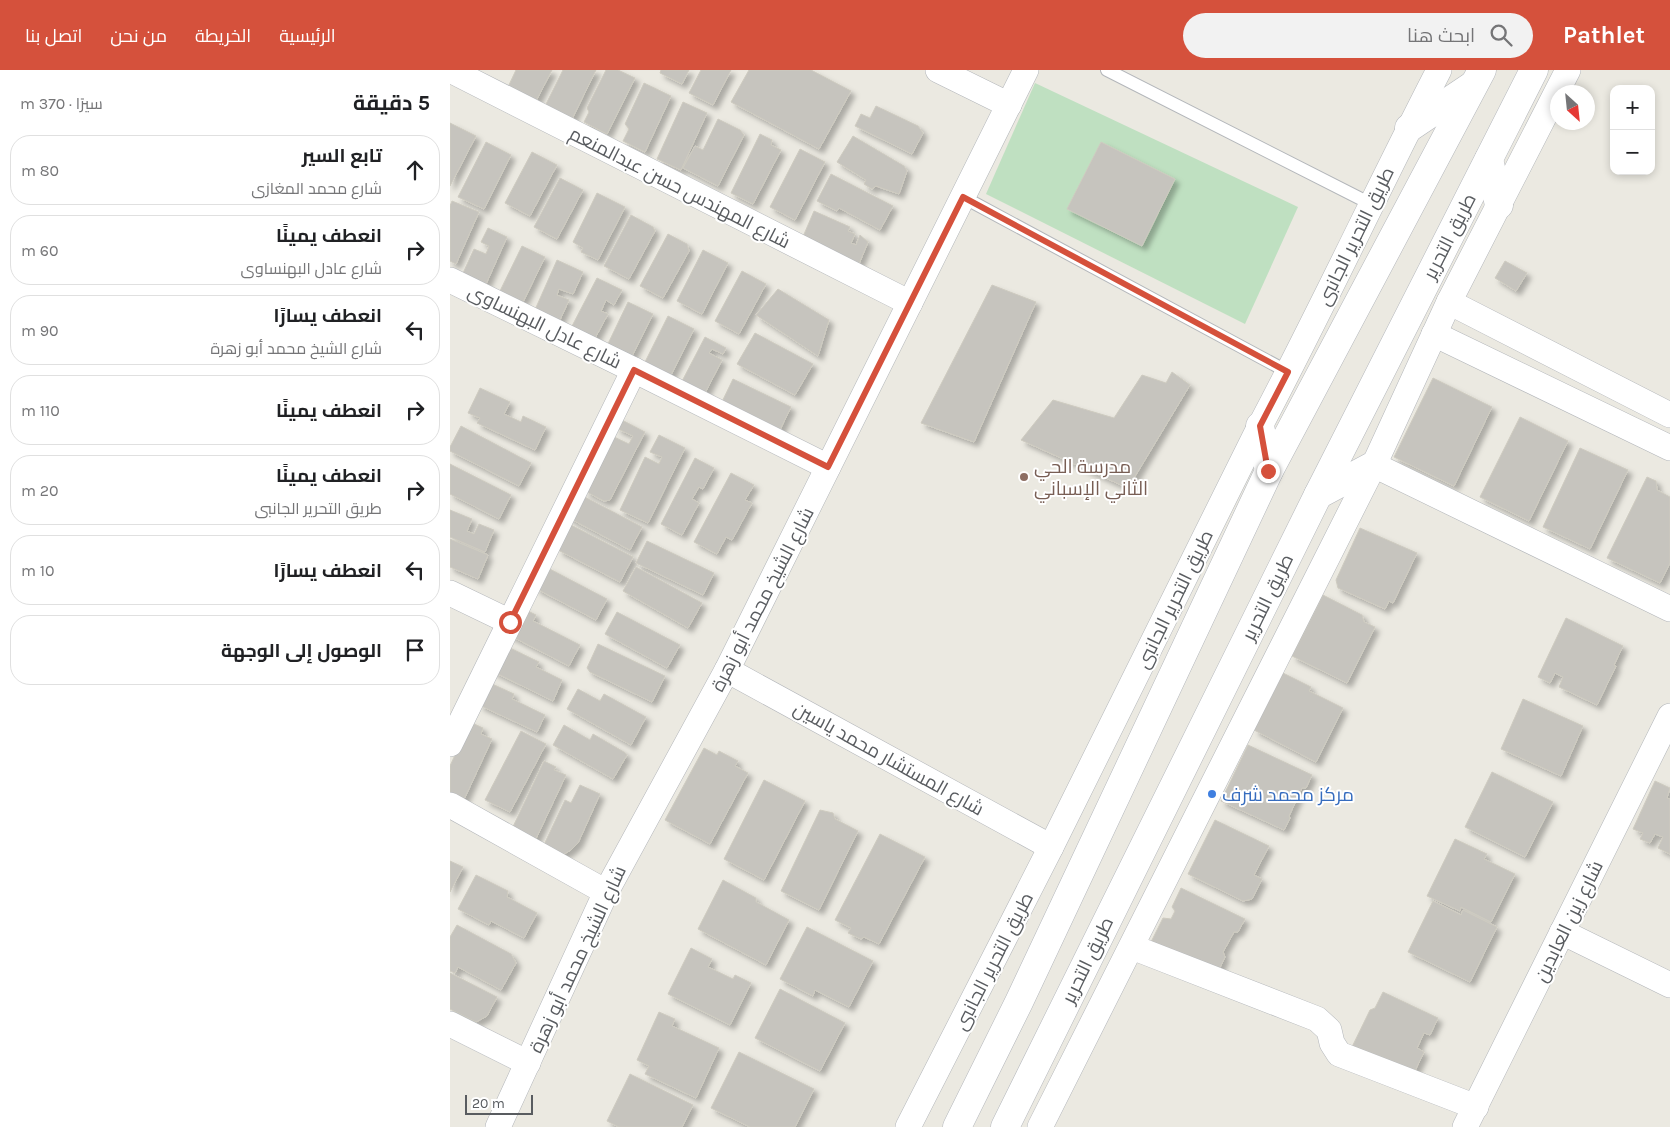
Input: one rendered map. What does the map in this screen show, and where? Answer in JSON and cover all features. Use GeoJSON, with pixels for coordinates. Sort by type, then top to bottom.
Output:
{"type":"FeatureCollection","features":[{"type":"Feature","properties":{"kind":"street","name":"شارع المهندس حسن عبدالمنعم"},"geometry":{"type":"LineString","coordinates":[[450,70],[910,303]]}},
{"type":"Feature","properties":{"kind":"street"},"geometry":{"type":"LineString","coordinates":[[938,70],[1009,105]]}},
{"type":"Feature","properties":{"kind":"street","name":"شارع الشيخ محمد أبو زهرة"},"geometry":{"type":"LineString","coordinates":[[498,1127],[606,892],[728,670],[1026,70]]}},
{"type":"Feature","properties":{"kind":"street","name":"طريق التحرير الجانبى"},"geometry":{"type":"LineString","coordinates":[[908,1127],[1051,848],[1439,70]]}},
{"type":"Feature","properties":{"kind":"street","name":"طريق التحرير"},"geometry":{"type":"LineString","coordinates":[[1005,1127],[1318,495],[1534,70]]}},
{"type":"Feature","properties":{"kind":"street"},"geometry":{"type":"LineString","coordinates":[[1040,1127],[1374,465],[1449,302],[1568,70]]}},
{"type":"Feature","properties":{"kind":"street"},"geometry":{"type":"LineString","coordinates":[[1409,128],[1479,76]]}},
{"type":"Feature","properties":{"kind":"street"},"geometry":{"type":"LineString","coordinates":[[958,1127],[1019,1002],[1268,471],[1479,76]]}},
{"type":"Feature","properties":{"kind":"street"},"geometry":{"type":"LineString","coordinates":[[1489,159],[1499,205]]}},
{"type":"Feature","properties":{"kind":"street","name":"شارع عادل البهنساوى"},"geometry":{"type":"LineString","coordinates":[[450,280],[828,467]]}},
{"type":"Feature","properties":{"kind":"street"},"geometry":{"type":"LineString","coordinates":[[1449,302],[1670,416]]}},
{"type":"Feature","properties":{"kind":"street"},"geometry":{"type":"LineString","coordinates":[[1434,334],[1670,448]]}},
{"type":"Feature","properties":{"kind":"street"},"geometry":{"type":"LineString","coordinates":[[450,744],[634,370]]}},
{"type":"Feature","properties":{"kind":"street"},"geometry":{"type":"LineString","coordinates":[[1260,426],[1268,471]]}},
{"type":"Feature","properties":{"kind":"street"},"geometry":{"type":"LineString","coordinates":[[1318,495],[1374,465]]}},
{"type":"Feature","properties":{"kind":"street"},"geometry":{"type":"LineString","coordinates":[[1374,465],[1670,608]]}},
{"type":"Feature","properties":{"kind":"street"},"geometry":{"type":"LineString","coordinates":[[450,593],[510,622]]}},
{"type":"Feature","properties":{"kind":"street","name":"شارع المستشار محمد ياسين"},"geometry":{"type":"LineString","coordinates":[[728,670],[1051,848]]}},
{"type":"Feature","properties":{"kind":"street","name":"شارع زين العابدين"},"geometry":{"type":"LineString","coordinates":[[1474,1120],[1562,932],[1668,726]]}},
{"type":"Feature","properties":{"kind":"street"},"geometry":{"type":"LineString","coordinates":[[450,805],[606,892]]}},
{"type":"Feature","properties":{"kind":"street"},"geometry":{"type":"LineString","coordinates":[[1562,932],[1670,985]]}},
{"type":"Feature","properties":{"kind":"street"},"geometry":{"type":"LineString","coordinates":[[1132,947],[1317,1019],[1329,1030],[1332,1043],[1339,1054],[1474,1120]]}},
{"type":"Feature","properties":{"kind":"street"},"geometry":{"type":"LineString","coordinates":[[1019,1002],[1037,1017],[1058,1017]]}},
{"type":"Feature","properties":{"kind":"street"},"geometry":{"type":"LineString","coordinates":[[450,1024],[528,1063]]}},
{"type":"Feature","properties":{"kind":"street"},"geometry":{"type":"LineString","coordinates":[[987,1067],[1000,1064],[1014,1068],[1024,1078],[1025,1086]]}},
{"type":"Feature","properties":{"kind":"lane"},"geometry":{"type":"LineString","coordinates":[[1107,70],[1371,204]]}},
{"type":"Feature","properties":{"kind":"lane"},"geometry":{"type":"LineString","coordinates":[[963,197],[1288,372]]}},
{"type":"Feature","properties":{"kind":"green space"},"geometry":{"type":"Polygon","coordinates":[[[1035,83],[1298,207],[1245,324],[986,194],[1035,83]]]}},
{"type":"Feature","properties":{"kind":"building"},"geometry":{"type":"Polygon","coordinates":[[[516,70],[552,70],[536,101],[508,87],[516,70]]]}},
{"type":"Feature","properties":{"kind":"building"},"geometry":{"type":"Polygon","coordinates":[[[563,70],[596,70],[572,119],[545,106],[563,70]]]}},
{"type":"Feature","properties":{"kind":"building"},"geometry":{"type":"Polygon","coordinates":[[[606,70],[618,70],[635,78],[607,134],[584,122],[589,112],[587,108],[606,70]]]}},
{"type":"Feature","properties":{"kind":"building"},"geometry":{"type":"Polygon","coordinates":[[[661,70],[689,70],[682,84],[660,73],[661,70]]]}},
{"type":"Feature","properties":{"kind":"building"},"geometry":{"type":"Polygon","coordinates":[[[701,70],[731,70],[713,105],[689,93],[701,70]]]}},
{"type":"Feature","properties":{"kind":"building"},"geometry":{"type":"Polygon","coordinates":[[[749,70],[811,70],[851,91],[819,149],[731,102],[749,70]]]}},
{"type":"Feature","properties":{"kind":"building"},"geometry":{"type":"Polygon","coordinates":[[[644,83],[671,96],[645,152],[623,141],[629,129],[625,124],[644,83]]]}},
{"type":"Feature","properties":{"kind":"building"},"geometry":{"type":"Polygon","coordinates":[[[683,102],[707,113],[681,170],[657,159],[683,102]]]}},
{"type":"Feature","properties":{"kind":"building"},"geometry":{"type":"Polygon","coordinates":[[[876,106],[918,126],[923,133],[912,154],[855,126],[861,114],[870,118],[876,106]]]}},
{"type":"Feature","properties":{"kind":"building"},"geometry":{"type":"Polygon","coordinates":[[[718,119],[740,130],[744,135],[718,186],[683,168],[695,146],[703,150],[718,119]]]}},
{"type":"Feature","properties":{"kind":"building"},"geometry":{"type":"Polygon","coordinates":[[[450,123],[476,136],[450,186],[450,123]]]}},
{"type":"Feature","properties":{"kind":"building"},"geometry":{"type":"Polygon","coordinates":[[[760,134],[772,140],[771,145],[781,150],[753,204],[731,193],[760,134]]]}},
{"type":"Feature","properties":{"kind":"building"},"geometry":{"type":"Polygon","coordinates":[[[853,136],[904,166],[907,171],[899,194],[876,186],[872,189],[864,184],[866,180],[837,162],[853,136]]]}},
{"type":"Feature","properties":{"kind":"building"},"geometry":{"type":"Polygon","coordinates":[[[486,142],[511,155],[484,209],[458,197],[486,142]]]}},
{"type":"Feature","properties":{"kind":"building"},"geometry":{"type":"Polygon","coordinates":[[[1101,142],[1175,179],[1142,246],[1067,209],[1101,142]]]}},
{"type":"Feature","properties":{"kind":"building"},"geometry":{"type":"Polygon","coordinates":[[[800,149],[825,162],[795,220],[770,207],[800,149]]]}},
{"type":"Feature","properties":{"kind":"building"},"geometry":{"type":"Polygon","coordinates":[[[532,152],[557,165],[530,216],[505,203],[532,152]]]}},
{"type":"Feature","properties":{"kind":"building"},"geometry":{"type":"Polygon","coordinates":[[[831,174],[893,206],[880,230],[839,208],[837,211],[817,201],[831,174]]]}},
{"type":"Feature","properties":{"kind":"building"},"geometry":{"type":"Polygon","coordinates":[[[560,178],[583,190],[557,239],[534,227],[560,178]]]}},
{"type":"Feature","properties":{"kind":"building"},"geometry":{"type":"Polygon","coordinates":[[[597,193],[625,207],[598,260],[581,252],[583,248],[573,242],[597,193]]]}},
{"type":"Feature","properties":{"kind":"building"},"geometry":{"type":"Polygon","coordinates":[[[452,201],[479,212],[456,264],[450,261],[450,206],[452,201]]]}},
{"type":"Feature","properties":{"kind":"building"},"geometry":{"type":"Polygon","coordinates":[[[814,211],[850,227],[848,231],[855,234],[851,243],[856,245],[860,235],[868,242],[859,264],[802,239],[814,211]]]}},
{"type":"Feature","properties":{"kind":"building"},"geometry":{"type":"Polygon","coordinates":[[[631,215],[653,227],[655,231],[629,279],[604,266],[631,215]]]}},
{"type":"Feature","properties":{"kind":"building"},"geometry":{"type":"Polygon","coordinates":[[[488,228],[507,237],[486,284],[463,273],[474,249],[486,254],[489,246],[481,242],[488,228]]]}},
{"type":"Feature","properties":{"kind":"building"},"geometry":{"type":"Polygon","coordinates":[[[668,234],[687,244],[689,251],[663,298],[640,286],[668,234]]]}},
{"type":"Feature","properties":{"kind":"building"},"geometry":{"type":"Polygon","coordinates":[[[522,246],[545,257],[523,302],[500,291],[522,246]]]}},
{"type":"Feature","properties":{"kind":"building"},"geometry":{"type":"Polygon","coordinates":[[[703,250],[728,263],[702,314],[677,301],[703,250]]]}},
{"type":"Feature","properties":{"kind":"building"},"geometry":{"type":"Polygon","coordinates":[[[557,260],[583,272],[573,294],[559,289],[557,295],[569,300],[559,322],[534,312],[557,260]]]}},
{"type":"Feature","properties":{"kind":"building"},"geometry":{"type":"Polygon","coordinates":[[[1505,261],[1527,273],[1516,291],[1495,278],[1505,261]]]}},
{"type":"Feature","properties":{"kind":"building"},"geometry":{"type":"Polygon","coordinates":[[[742,271],[766,284],[739,334],[715,321],[742,271]]]}},
{"type":"Feature","properties":{"kind":"building"},"geometry":{"type":"Polygon","coordinates":[[[597,278],[622,290],[614,305],[606,300],[601,311],[608,314],[594,340],[571,328],[597,278]]]}},
{"type":"Feature","properties":{"kind":"building"},"geometry":{"type":"Polygon","coordinates":[[[992,285],[1036,302],[974,442],[921,423],[992,285]]]}},
{"type":"Feature","properties":{"kind":"building"},"geometry":{"type":"Polygon","coordinates":[[[778,289],[829,320],[818,356],[756,315],[778,289]]]}},
{"type":"Feature","properties":{"kind":"building"},"geometry":{"type":"Polygon","coordinates":[[[628,302],[653,314],[629,362],[605,350],[628,302]]]}},
{"type":"Feature","properties":{"kind":"building"},"geometry":{"type":"Polygon","coordinates":[[[668,316],[694,329],[669,379],[643,366],[668,316]]]}},
{"type":"Feature","properties":{"kind":"building"},"geometry":{"type":"Polygon","coordinates":[[[755,333],[813,364],[795,395],[737,364],[755,333]]]}},
{"type":"Feature","properties":{"kind":"building"},"geometry":{"type":"Polygon","coordinates":[[[705,337],[726,348],[723,354],[712,349],[709,353],[722,360],[703,397],[680,385],[705,337]]]}},
{"type":"Feature","properties":{"kind":"building"},"geometry":{"type":"Polygon","coordinates":[[[1172,372],[1190,385],[1128,488],[1021,440],[1053,400],[1114,418],[1142,375],[1166,383],[1172,372]]]}},
{"type":"Feature","properties":{"kind":"building"},"geometry":{"type":"Polygon","coordinates":[[[1433,378],[1492,407],[1454,486],[1394,457],[1433,378]]]}},
{"type":"Feature","properties":{"kind":"building"},"geometry":{"type":"Polygon","coordinates":[[[733,379],[791,407],[777,436],[719,408],[733,379]]]}},
{"type":"Feature","properties":{"kind":"building"},"geometry":{"type":"Polygon","coordinates":[[[480,388],[510,402],[504,414],[521,422],[523,416],[546,427],[535,450],[477,423],[480,418],[468,413],[480,388]]]}},
{"type":"Feature","properties":{"kind":"building"},"geometry":{"type":"Polygon","coordinates":[[[1520,417],[1568,441],[1529,521],[1480,497],[1520,417]]]}},
{"type":"Feature","properties":{"kind":"building"},"geometry":{"type":"Polygon","coordinates":[[[620,419],[645,432],[610,500],[604,501],[585,491],[612,436],[629,444],[633,436],[616,428],[620,419]]]}},
{"type":"Feature","properties":{"kind":"building"},"geometry":{"type":"Polygon","coordinates":[[[461,426],[531,463],[519,486],[450,451],[450,447],[461,426]]]}},
{"type":"Feature","properties":{"kind":"building"},"geometry":{"type":"Polygon","coordinates":[[[659,435],[685,448],[648,523],[620,510],[645,457],[659,464],[662,457],[650,452],[659,435]]]}},
{"type":"Feature","properties":{"kind":"building"},"geometry":{"type":"Polygon","coordinates":[[[1580,448],[1628,470],[1590,549],[1543,527],[1580,448]]]}},
{"type":"Feature","properties":{"kind":"building"},"geometry":{"type":"Polygon","coordinates":[[[695,458],[714,468],[703,489],[699,487],[692,499],[699,503],[682,535],[661,524],[695,458]]]}},
{"type":"Feature","properties":{"kind":"building"},"geometry":{"type":"Polygon","coordinates":[[[450,464],[511,495],[499,519],[450,494],[450,464]]]}},
{"type":"Feature","properties":{"kind":"building"},"geometry":{"type":"Polygon","coordinates":[[[731,473],[754,485],[745,500],[752,503],[732,540],[726,537],[717,554],[694,542],[731,473]]]}},
{"type":"Feature","properties":{"kind":"building"},"geometry":{"type":"Polygon","coordinates":[[[1647,477],[1656,481],[1657,490],[1670,497],[1670,563],[1660,583],[1607,558],[1647,477]]]}},
{"type":"Feature","properties":{"kind":"building"},"geometry":{"type":"Polygon","coordinates":[[[579,494],[642,527],[630,550],[567,517],[579,494]]]}},
{"type":"Feature","properties":{"kind":"building"},"geometry":{"type":"Polygon","coordinates":[[[450,510],[472,519],[467,531],[474,534],[479,524],[494,530],[485,552],[450,537],[450,510]]]}},
{"type":"Feature","properties":{"kind":"building"},"geometry":{"type":"Polygon","coordinates":[[[571,525],[633,557],[620,582],[558,550],[571,525]]]}},
{"type":"Feature","properties":{"kind":"building"},"geometry":{"type":"Polygon","coordinates":[[[1360,528],[1417,553],[1393,603],[1389,601],[1385,609],[1338,588],[1336,580],[1360,528]]]}},
{"type":"Feature","properties":{"kind":"building"},"geometry":{"type":"Polygon","coordinates":[[[450,539],[488,555],[478,579],[450,567],[450,539]]]}},
{"type":"Feature","properties":{"kind":"building"},"geometry":{"type":"Polygon","coordinates":[[[647,541],[714,573],[703,595],[636,563],[647,541]]]}},
{"type":"Feature","properties":{"kind":"building"},"geometry":{"type":"Polygon","coordinates":[[[546,567],[607,599],[596,620],[535,588],[546,567]]]}},
{"type":"Feature","properties":{"kind":"building"},"geometry":{"type":"Polygon","coordinates":[[[636,567],[702,603],[688,628],[623,591],[636,567]]]}},
{"type":"Feature","properties":{"kind":"building"},"geometry":{"type":"Polygon","coordinates":[[[1323,595],[1362,615],[1364,622],[1375,627],[1347,683],[1292,656],[1323,595]]]}},
{"type":"Feature","properties":{"kind":"building"},"geometry":{"type":"Polygon","coordinates":[[[520,607],[536,615],[533,621],[580,645],[569,666],[507,634],[520,607]]]}},
{"type":"Feature","properties":{"kind":"building"},"geometry":{"type":"Polygon","coordinates":[[[617,612],[680,645],[667,668],[605,634],[617,612]]]}},
{"type":"Feature","properties":{"kind":"building"},"geometry":{"type":"Polygon","coordinates":[[[1566,618],[1623,646],[1614,665],[1616,666],[1597,705],[1559,687],[1563,677],[1555,673],[1550,683],[1538,677],[1566,618]]]}},
{"type":"Feature","properties":{"kind":"building"},"geometry":{"type":"Polygon","coordinates":[[[598,644],[665,676],[652,702],[590,672],[587,668],[598,644]]]}},
{"type":"Feature","properties":{"kind":"building"},"geometry":{"type":"Polygon","coordinates":[[[504,645],[539,662],[536,667],[562,680],[553,701],[492,671],[504,645]]]}},
{"type":"Feature","properties":{"kind":"building"},"geometry":{"type":"Polygon","coordinates":[[[1283,673],[1311,687],[1309,691],[1343,708],[1316,762],[1254,730],[1283,673]]]}},
{"type":"Feature","properties":{"kind":"building"},"geometry":{"type":"Polygon","coordinates":[[[488,682],[514,694],[512,699],[545,715],[537,732],[479,705],[488,682]]]}},
{"type":"Feature","properties":{"kind":"building"},"geometry":{"type":"Polygon","coordinates":[[[578,689],[600,701],[604,694],[646,717],[631,745],[567,709],[578,689]]]}},
{"type":"Feature","properties":{"kind":"building"},"geometry":{"type":"Polygon","coordinates":[[[1523,699],[1583,726],[1561,776],[1501,749],[1523,699]]]}},
{"type":"Feature","properties":{"kind":"building"},"geometry":{"type":"Polygon","coordinates":[[[470,722],[483,728],[481,734],[492,739],[461,806],[450,801],[450,766],[470,722]]]}},
{"type":"Feature","properties":{"kind":"building"},"geometry":{"type":"Polygon","coordinates":[[[564,725],[590,740],[593,734],[627,755],[613,779],[553,745],[564,725]]]}},
{"type":"Feature","properties":{"kind":"building"},"geometry":{"type":"Polygon","coordinates":[[[521,731],[546,744],[510,812],[485,800],[521,731]]]}},
{"type":"Feature","properties":{"kind":"building"},"geometry":{"type":"Polygon","coordinates":[[[1248,745],[1312,775],[1306,788],[1302,788],[1284,830],[1221,801],[1248,745]]]}},
{"type":"Feature","properties":{"kind":"building"},"geometry":{"type":"Polygon","coordinates":[[[704,748],[717,755],[719,751],[738,761],[735,766],[748,773],[710,844],[665,820],[704,748]]]}},
{"type":"Feature","properties":{"kind":"building"},"geometry":{"type":"Polygon","coordinates":[[[544,761],[556,767],[554,770],[566,775],[533,845],[511,831],[544,761]]]}},
{"type":"Feature","properties":{"kind":"building"},"geometry":{"type":"Polygon","coordinates":[[[1492,772],[1553,802],[1525,857],[1465,827],[1492,772]]]}},
{"type":"Feature","properties":{"kind":"building"},"geometry":{"type":"Polygon","coordinates":[[[764,780],[805,801],[764,880],[724,859],[764,780]]]}},
{"type":"Feature","properties":{"kind":"building"},"geometry":{"type":"Polygon","coordinates":[[[1655,781],[1670,788],[1667,798],[1670,799],[1670,854],[1658,848],[1663,837],[1655,834],[1650,843],[1640,839],[1643,833],[1633,829],[1655,781]]]}},
{"type":"Feature","properties":{"kind":"building"},"geometry":{"type":"Polygon","coordinates":[[[580,785],[600,794],[578,843],[564,854],[557,855],[541,851],[565,800],[571,803],[580,785]]]}},
{"type":"Feature","properties":{"kind":"building"},"geometry":{"type":"Polygon","coordinates":[[[820,810],[833,813],[835,819],[858,831],[819,910],[781,891],[820,810]]]}},
{"type":"Feature","properties":{"kind":"building"},"geometry":{"type":"Polygon","coordinates":[[[1215,820],[1269,846],[1254,875],[1262,879],[1252,899],[1243,901],[1188,874],[1215,820]]]}},
{"type":"Feature","properties":{"kind":"building"},"geometry":{"type":"Polygon","coordinates":[[[880,834],[925,857],[879,944],[864,937],[861,939],[848,933],[851,928],[835,920],[880,834]]]}},
{"type":"Feature","properties":{"kind":"building"},"geometry":{"type":"Polygon","coordinates":[[[1455,839],[1487,854],[1484,859],[1515,874],[1491,922],[1461,907],[1460,911],[1427,896],[1455,839]]]}},
{"type":"Feature","properties":{"kind":"building"},"geometry":{"type":"Polygon","coordinates":[[[450,861],[463,867],[450,892],[450,861]]]}},
{"type":"Feature","properties":{"kind":"building"},"geometry":{"type":"Polygon","coordinates":[[[476,875],[508,891],[507,897],[537,913],[524,938],[491,921],[489,925],[458,909],[476,875]]]}},
{"type":"Feature","properties":{"kind":"building"},"geometry":{"type":"Polygon","coordinates":[[[723,880],[756,898],[756,902],[789,920],[766,965],[698,929],[723,880]]]}},
{"type":"Feature","properties":{"kind":"building"},"geometry":{"type":"Polygon","coordinates":[[[1181,888],[1245,919],[1238,932],[1234,932],[1223,952],[1225,957],[1217,974],[1151,942],[1163,918],[1171,919],[1175,911],[1172,907],[1181,888]]]}},
{"type":"Feature","properties":{"kind":"building"},"geometry":{"type":"Polygon","coordinates":[[[1433,901],[1461,915],[1463,910],[1497,927],[1470,982],[1408,952],[1433,901]]]}},
{"type":"Feature","properties":{"kind":"building"},"geometry":{"type":"Polygon","coordinates":[[[457,925],[511,954],[516,963],[501,990],[458,967],[455,973],[450,971],[450,937],[457,925]]]}},
{"type":"Feature","properties":{"kind":"building"},"geometry":{"type":"Polygon","coordinates":[[[807,927],[873,961],[849,1007],[815,990],[813,996],[780,979],[807,927]]]}},
{"type":"Feature","properties":{"kind":"building"},"geometry":{"type":"Polygon","coordinates":[[[691,948],[712,959],[708,967],[733,979],[735,975],[751,983],[730,1025],[668,994],[691,948]]]}},
{"type":"Feature","properties":{"kind":"building"},"geometry":{"type":"Polygon","coordinates":[[[450,973],[497,997],[487,1016],[476,1022],[450,1009],[450,973]]]}},
{"type":"Feature","properties":{"kind":"building"},"geometry":{"type":"Polygon","coordinates":[[[780,989],[845,1023],[820,1071],[755,1038],[780,989]]]}},
{"type":"Feature","properties":{"kind":"building"},"geometry":{"type":"Polygon","coordinates":[[[1383,992],[1438,1018],[1430,1035],[1424,1033],[1417,1048],[1424,1052],[1412,1077],[1351,1049],[1370,1010],[1375,1008],[1383,992]]]}},
{"type":"Feature","properties":{"kind":"building"},"geometry":{"type":"Polygon","coordinates":[[[659,1012],[675,1019],[672,1026],[719,1048],[696,1098],[645,1074],[649,1066],[637,1060],[659,1012]]]}},
{"type":"Feature","properties":{"kind":"building"},"geometry":{"type":"Polygon","coordinates":[[[739,1052],[814,1089],[795,1127],[750,1127],[711,1108],[739,1052]]]}},
{"type":"Feature","properties":{"kind":"building"},"geometry":{"type":"Polygon","coordinates":[[[630,1074],[693,1105],[682,1127],[619,1127],[607,1121],[630,1074]]]}},
{"type":"Feature","properties":{"kind":"place","name":"مدرسة الحي الثاني الإسباني"},"geometry":{"type":"Point","coordinates":[1024,477]}},
{"type":"Feature","properties":{"kind":"place","name":"مركز محمد شرف"},"geometry":{"type":"Point","coordinates":[1212,794]}},
{"type":"Feature","properties":{"kind":"route"},"geometry":{"type":"LineString","coordinates":[[510,622],[634,370],[828,467],[963,197],[1288,372],[1260,426],[1268,471]]}}]}
